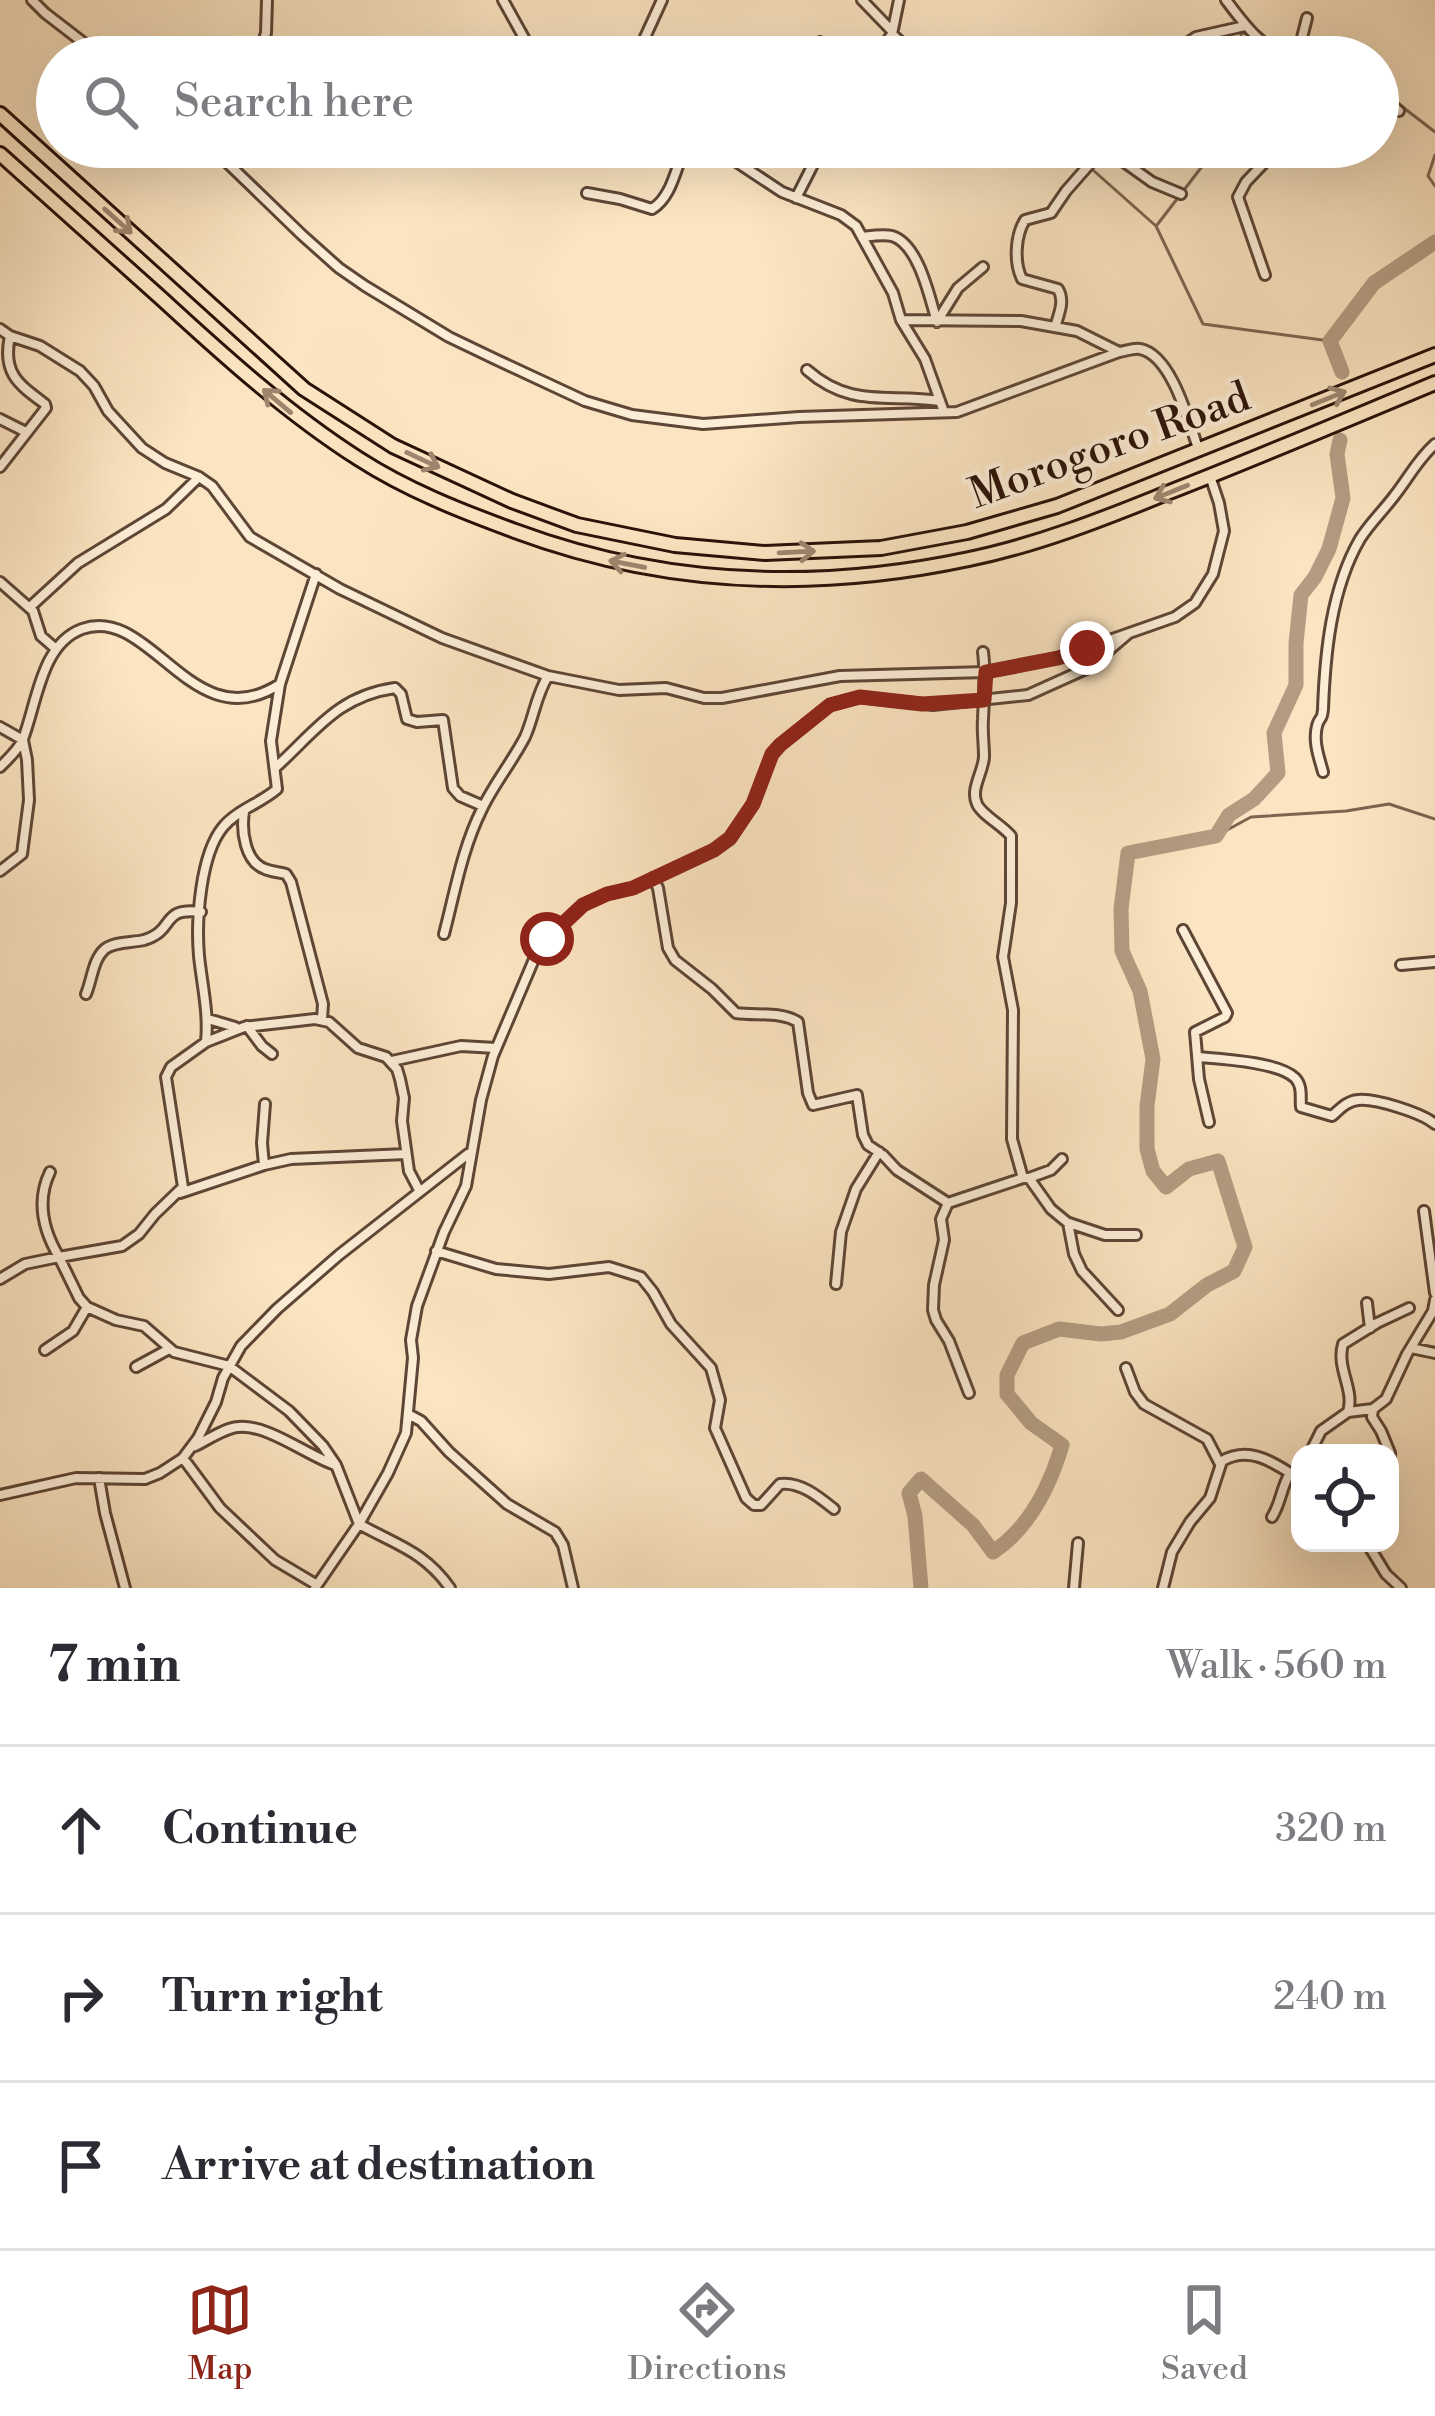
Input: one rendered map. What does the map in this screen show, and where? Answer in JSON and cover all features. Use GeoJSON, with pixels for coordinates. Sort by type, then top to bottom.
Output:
{"type":"FeatureCollection","features":[{"type":"Feature","properties":{"kind":"highway","name":"Morogoro Road"},"geometry":{"type":"LineString","coordinates":[[0,114],[36,147]]}},
{"type":"Feature","properties":{"kind":"highway","name":"Morogoro Road"},"geometry":{"type":"LineString","coordinates":[[0,154],[228,359],[297,417],[362,461],[447,505],[557,546],[689,575],[780,581],[882,574],[972,559],[1087,525],[1435,383]]}},
{"type":"Feature","properties":{"kind":"highway","name":"Morogoro Road"},"geometry":{"type":"LineString","coordinates":[[60,168],[304,389],[393,446],[577,525],[675,545],[765,554],[881,548],[967,532],[1057,506],[1435,355]]}},
{"type":"Feature","properties":{"kind":"street"},"geometry":{"type":"LineString","coordinates":[[32,0],[75,36]]}},
{"type":"Feature","properties":{"kind":"street"},"geometry":{"type":"LineString","coordinates":[[265,36],[267,0]]}},
{"type":"Feature","properties":{"kind":"street"},"geometry":{"type":"LineString","coordinates":[[503,0],[524,36]]}},
{"type":"Feature","properties":{"kind":"street"},"geometry":{"type":"LineString","coordinates":[[646,36],[662,0]]}},
{"type":"Feature","properties":{"kind":"street"},"geometry":{"type":"LineString","coordinates":[[862,0],[896,36]]}},
{"type":"Feature","properties":{"kind":"street"},"geometry":{"type":"LineString","coordinates":[[889,36],[899,0]]}},
{"type":"Feature","properties":{"kind":"street"},"geometry":{"type":"LineString","coordinates":[[1226,0],[1255,36]]}},
{"type":"Feature","properties":{"kind":"street"},"geometry":{"type":"LineString","coordinates":[[1301,36],[1307,18]]}},
{"type":"Feature","properties":{"kind":"street"},"geometry":{"type":"LineString","coordinates":[[1199,36],[1245,26]]}},
{"type":"Feature","properties":{"kind":"street"},"geometry":{"type":"LineString","coordinates":[[233,168],[302,235],[365,286],[449,337],[585,401],[632,415],[703,424],[966,410],[1119,352],[1140,349],[1161,360],[1199,451]]}},
{"type":"Feature","properties":{"kind":"street"},"geometry":{"type":"LineString","coordinates":[[587,194],[652,209],[666,196],[677,168]]}},
{"type":"Feature","properties":{"kind":"street"},"geometry":{"type":"LineString","coordinates":[[748,168],[796,198],[841,214],[856,226],[925,359],[944,412]]}},
{"type":"Feature","properties":{"kind":"street"},"geometry":{"type":"LineString","coordinates":[[796,198],[811,168]]}},
{"type":"Feature","properties":{"kind":"street"},"geometry":{"type":"LineString","coordinates":[[1055,327],[1062,296],[1058,289],[1022,279],[1017,266],[1020,228],[1025,220],[1051,214],[1087,168]]}},
{"type":"Feature","properties":{"kind":"street"},"geometry":{"type":"LineString","coordinates":[[1133,168],[1181,194]]}},
{"type":"Feature","properties":{"kind":"street"},"geometry":{"type":"LineString","coordinates":[[1259,168],[1238,197],[1264,275]]}},
{"type":"Feature","properties":{"kind":"street"},"geometry":{"type":"LineString","coordinates":[[862,237],[891,236],[906,246],[919,266],[937,322]]}},
{"type":"Feature","properties":{"kind":"street"},"geometry":{"type":"LineString","coordinates":[[937,322],[958,288],[982,267]]}},
{"type":"Feature","properties":{"kind":"street"},"geometry":{"type":"LineString","coordinates":[[901,320],[1021,321],[1077,331],[1119,352]]}},
{"type":"Feature","properties":{"kind":"street"},"geometry":{"type":"LineString","coordinates":[[0,329],[80,371],[142,448],[199,477],[219,493],[250,537],[340,590],[442,638],[548,676],[619,690],[666,688],[722,698],[840,676],[986,672],[1058,658],[1175,617],[1195,603],[1213,574],[1224,531],[1210,476]]}},
{"type":"Feature","properties":{"kind":"street"},"geometry":{"type":"LineString","coordinates":[[0,467],[46,405],[11,373],[10,336]]}},
{"type":"Feature","properties":{"kind":"street"},"geometry":{"type":"LineString","coordinates":[[807,370],[852,396],[940,400]]}},
{"type":"Feature","properties":{"kind":"street"},"geometry":{"type":"LineString","coordinates":[[0,419],[26,432]]}},
{"type":"Feature","properties":{"kind":"street"},"geometry":{"type":"LineString","coordinates":[[1323,772],[1317,727],[1323,713],[1326,653],[1348,561],[1435,444]]}},
{"type":"Feature","properties":{"kind":"street"},"geometry":{"type":"LineString","coordinates":[[30,607],[78,562],[166,509],[199,477]]}},
{"type":"Feature","properties":{"kind":"street"},"geometry":{"type":"LineString","coordinates":[[206,1042],[208,1019],[199,950],[205,868],[226,824],[277,789],[271,741],[280,684],[316,574]]}},
{"type":"Feature","properties":{"kind":"street"},"geometry":{"type":"LineString","coordinates":[[0,582],[30,607],[41,637],[56,649]]}},
{"type":"Feature","properties":{"kind":"street"},"geometry":{"type":"LineString","coordinates":[[0,871],[20,857],[24,846],[29,784],[23,740],[35,695],[56,649],[75,632],[91,626],[131,637],[221,697],[242,699],[280,684]]}},
{"type":"Feature","properties":{"kind":"street"},"geometry":{"type":"LineString","coordinates":[[183,1458],[218,1505],[275,1560],[316,1586],[359,1524],[400,1450],[406,1433],[418,1301],[466,1186],[496,1048],[535,957],[556,928],[583,905],[653,878],[730,838],[753,804],[772,754],[830,705],[860,697],[922,704],[1015,699],[1053,686],[1096,662],[1131,630]]}},
{"type":"Feature","properties":{"kind":"street"},"geometry":{"type":"LineString","coordinates":[[983,652],[983,760],[975,794],[978,807],[1011,836],[1011,903],[1002,950],[1012,1010],[1012,1139],[1026,1178],[1068,1223],[1106,1235],[1136,1235]]}},
{"type":"Feature","properties":{"kind":"street"},"geometry":{"type":"LineString","coordinates":[[444,934],[463,853],[483,806],[523,740],[548,676]]}},
{"type":"Feature","properties":{"kind":"street"},"geometry":{"type":"LineString","coordinates":[[275,768],[342,706],[395,688],[411,722],[443,719],[452,788],[483,806]]}},
{"type":"Feature","properties":{"kind":"street"},"geometry":{"type":"LineString","coordinates":[[0,727],[23,740]]}},
{"type":"Feature","properties":{"kind":"street"},"geometry":{"type":"LineString","coordinates":[[0,767],[23,740]]}},
{"type":"Feature","properties":{"kind":"street"},"geometry":{"type":"LineString","coordinates":[[244,811],[243,836],[252,859],[263,869],[283,872],[291,882],[322,998],[322,1019]]}},
{"type":"Feature","properties":{"kind":"street"},"geometry":{"type":"LineString","coordinates":[[653,878],[668,948],[675,960],[736,1013],[796,1019],[813,1105],[857,1095],[868,1145],[948,1203]]}},
{"type":"Feature","properties":{"kind":"street"},"geometry":{"type":"LineString","coordinates":[[86,994],[103,950],[148,939],[161,932],[178,911],[201,911]]}},
{"type":"Feature","properties":{"kind":"street"},"geometry":{"type":"LineString","coordinates":[[1183,930],[1227,1013],[1196,1030],[1198,1078],[1209,1123]]}},
{"type":"Feature","properties":{"kind":"street"},"geometry":{"type":"LineString","coordinates":[[1400,965],[1435,962]]}},
{"type":"Feature","properties":{"kind":"street"},"geometry":{"type":"LineString","coordinates":[[208,1019],[226,1026],[322,1019],[358,1048],[391,1061],[404,1098],[402,1120],[410,1174],[419,1190]]}},
{"type":"Feature","properties":{"kind":"street"},"geometry":{"type":"LineString","coordinates":[[180,1193],[182,1173],[166,1075],[206,1042],[245,1026]]}},
{"type":"Feature","properties":{"kind":"street"},"geometry":{"type":"LineString","coordinates":[[245,1026],[272,1054]]}},
{"type":"Feature","properties":{"kind":"street"},"geometry":{"type":"LineString","coordinates":[[391,1061],[460,1046],[496,1048]]}},
{"type":"Feature","properties":{"kind":"street"},"geometry":{"type":"LineString","coordinates":[[1198,1057],[1241,1060],[1289,1074],[1299,1084],[1301,1107],[1317,1113],[1332,1116],[1348,1102],[1362,1100],[1422,1115],[1435,1124]]}},
{"type":"Feature","properties":{"kind":"street"},"geometry":{"type":"LineString","coordinates":[[264,1165],[265,1104]]}},
{"type":"Feature","properties":{"kind":"street"},"geometry":{"type":"LineString","coordinates":[[0,1495],[76,1478],[145,1479],[183,1458],[193,1447],[241,1346],[419,1190],[470,1152]]}},
{"type":"Feature","properties":{"kind":"street"},"geometry":{"type":"LineString","coordinates":[[836,1284],[841,1232],[856,1189],[879,1152]]}},
{"type":"Feature","properties":{"kind":"street"},"geometry":{"type":"LineString","coordinates":[[0,1279],[25,1264],[122,1246],[180,1193],[264,1165],[406,1154]]}},
{"type":"Feature","properties":{"kind":"street"},"geometry":{"type":"LineString","coordinates":[[969,1393],[933,1310],[944,1240],[941,1219],[948,1203],[1051,1170],[1062,1159]]}},
{"type":"Feature","properties":{"kind":"street"},"geometry":{"type":"LineString","coordinates":[[50,1172],[42,1216],[79,1298],[116,1320],[144,1326],[169,1349],[229,1366],[289,1411],[336,1465],[359,1524],[413,1551],[450,1588]]}},
{"type":"Feature","properties":{"kind":"street"},"geometry":{"type":"LineString","coordinates":[[1314,1444],[1321,1431],[1348,1412],[1373,1409],[1386,1399],[1433,1311],[1424,1211]]}},
{"type":"Feature","properties":{"kind":"street"},"geometry":{"type":"LineString","coordinates":[[1068,1223],[1079,1265],[1118,1310]]}},
{"type":"Feature","properties":{"kind":"street"},"geometry":{"type":"LineString","coordinates":[[436,1251],[514,1272],[549,1274],[609,1267],[641,1277],[671,1324],[711,1368],[720,1400],[715,1428],[746,1498],[761,1505],[780,1484],[790,1483],[834,1509]]}},
{"type":"Feature","properties":{"kind":"street"},"geometry":{"type":"LineString","coordinates":[[1367,1303],[1370,1328]]}},
{"type":"Feature","properties":{"kind":"street"},"geometry":{"type":"LineString","coordinates":[[45,1350],[73,1330],[88,1307]]}},
{"type":"Feature","properties":{"kind":"street"},"geometry":{"type":"LineString","coordinates":[[1348,1412],[1351,1402],[1342,1371],[1342,1348],[1409,1308]]}},
{"type":"Feature","properties":{"kind":"street"},"geometry":{"type":"LineString","coordinates":[[1411,1348],[1435,1353]]}},
{"type":"Feature","properties":{"kind":"street"},"geometry":{"type":"LineString","coordinates":[[136,1367],[169,1349]]}},
{"type":"Feature","properties":{"kind":"street"},"geometry":{"type":"LineString","coordinates":[[1126,1368],[1144,1404],[1207,1439],[1220,1464]]}},
{"type":"Feature","properties":{"kind":"street"},"geometry":{"type":"LineString","coordinates":[[1373,1409],[1372,1418],[1386,1444]]}},
{"type":"Feature","properties":{"kind":"street"},"geometry":{"type":"LineString","coordinates":[[408,1414],[507,1504],[555,1532],[563,1545],[573,1588]]}},
{"type":"Feature","properties":{"kind":"street"},"geometry":{"type":"LineString","coordinates":[[193,1447],[242,1426],[269,1432],[336,1465]]}},
{"type":"Feature","properties":{"kind":"street"},"geometry":{"type":"LineString","coordinates":[[1162,1588],[1172,1552],[1210,1498],[1220,1464],[1232,1455],[1246,1453],[1291,1470]]}},
{"type":"Feature","properties":{"kind":"street"},"geometry":{"type":"LineString","coordinates":[[1272,1517],[1282,1486],[1291,1476]]}},
{"type":"Feature","properties":{"kind":"street"},"geometry":{"type":"LineString","coordinates":[[99,1478],[125,1588]]}},
{"type":"Feature","properties":{"kind":"street"},"geometry":{"type":"LineString","coordinates":[[1074,1588],[1078,1543]]}},
{"type":"Feature","properties":{"kind":"street"},"geometry":{"type":"LineString","coordinates":[[1373,1552],[1401,1588]]}},
{"type":"Feature","properties":{"kind":"waterway"},"geometry":{"type":"LineString","coordinates":[[1241,36],[1251,34]]}},
{"type":"Feature","properties":{"kind":"waterway"},"geometry":{"type":"LineString","coordinates":[[1399,104],[1435,132]]}},
{"type":"Feature","properties":{"kind":"waterway"},"geometry":{"type":"LineString","coordinates":[[1435,155],[1428,176],[1435,186]]}},
{"type":"Feature","properties":{"kind":"waterway"},"geometry":{"type":"LineString","coordinates":[[1091,168],[1156,226],[1203,324],[1330,341]]}},
{"type":"Feature","properties":{"kind":"waterway"},"geometry":{"type":"LineString","coordinates":[[1157,225],[1201,168]]}},
{"type":"Feature","properties":{"kind":"waterway"},"geometry":{"type":"LineString","coordinates":[[1342,372],[1330,341],[1374,283],[1435,242]]}},
{"type":"Feature","properties":{"kind":"waterway"},"geometry":{"type":"LineString","coordinates":[[921,1588],[909,1493],[921,1479],[973,1525],[993,1552],[1027,1518],[1051,1476],[1062,1445],[1031,1423],[1007,1394],[1007,1375],[1023,1343],[1059,1329],[1121,1332],[1170,1314],[1234,1271],[1245,1247],[1218,1161],[1189,1169],[1166,1187],[1153,1171],[1147,1149],[1153,1059],[1140,991],[1122,951],[1121,909],[1128,853],[1216,836],[1229,815],[1254,799],[1278,773],[1274,733],[1296,685],[1301,595],[1329,549],[1343,498],[1337,454],[1340,440]]}},
{"type":"Feature","properties":{"kind":"waterway"},"geometry":{"type":"LineString","coordinates":[[1216,836],[1251,817],[1389,804],[1435,819]]}},
{"type":"Feature","properties":{"kind":"route"},"geometry":{"type":"LineString","coordinates":[[547,939],[583,905],[633,888],[730,838],[753,804],[772,754],[830,705],[860,697],[922,704],[984,700],[986,672],[1087,648]]}}]}
